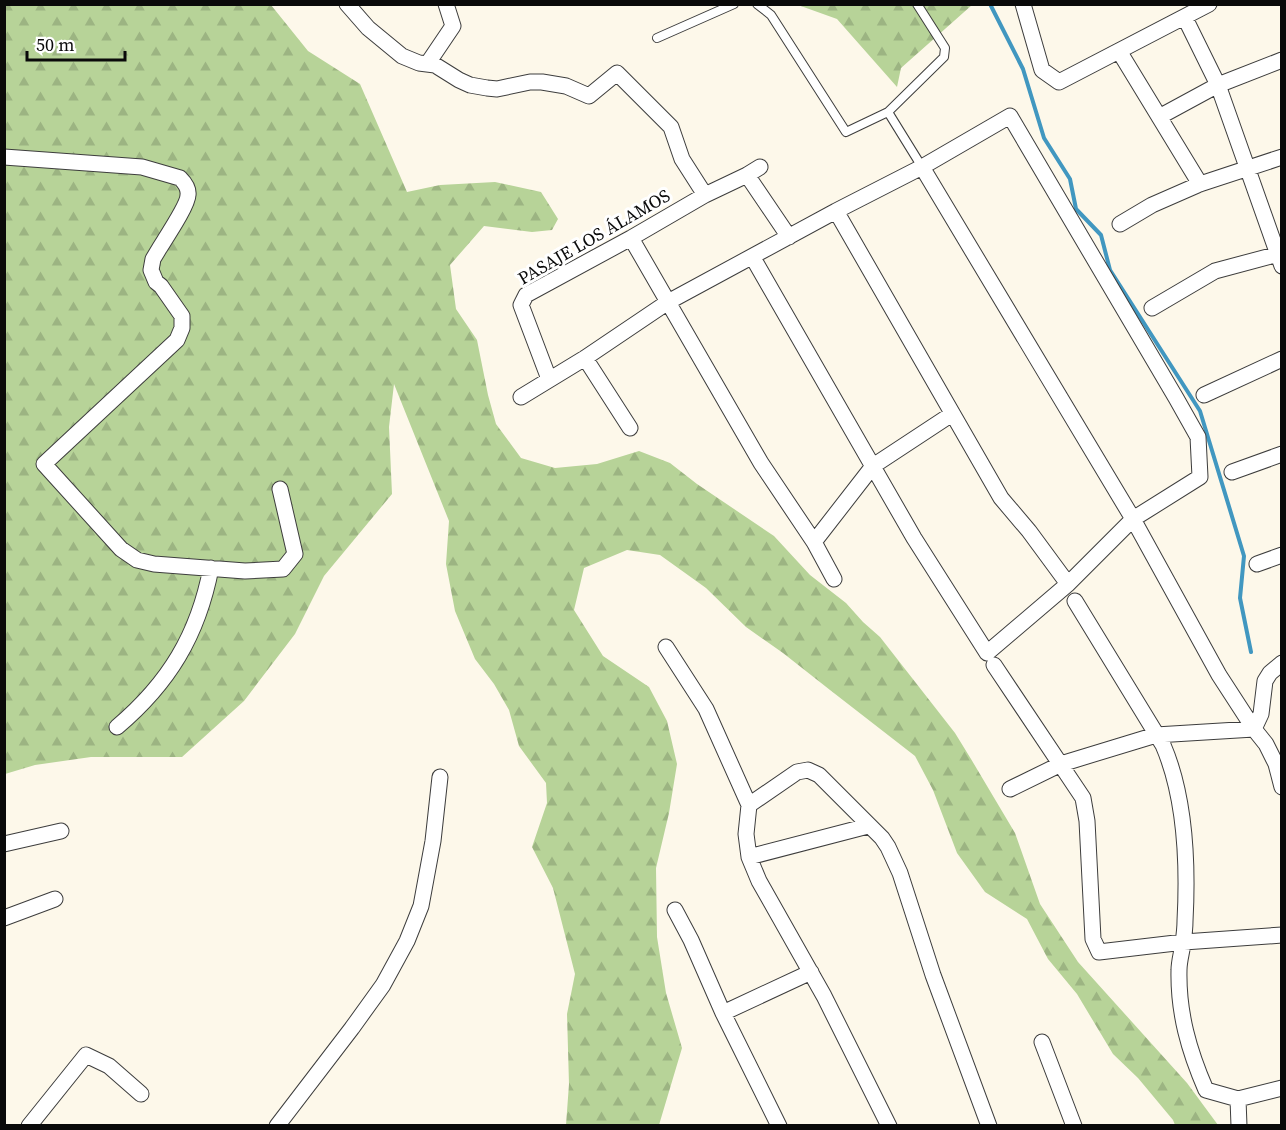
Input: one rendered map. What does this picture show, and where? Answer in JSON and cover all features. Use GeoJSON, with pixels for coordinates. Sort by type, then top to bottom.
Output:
{"type":"FeatureCollection","features":[{"type":"Feature","properties":{"kind":"street"},"geometry":{"type":"LineString","coordinates":[[347,4],[368,28],[402,56],[419,63],[428,63],[459,80],[478,87],[496,88],[542,82],[566,86],[589,96],[617,74],[671,128],[682,159],[705,195]]}},
{"type":"Feature","properties":{"kind":"street"},"geometry":{"type":"LineString","coordinates":[[428,63],[453,26],[446,4]]}},
{"type":"Feature","properties":{"kind":"street"},"geometry":{"type":"LineString","coordinates":[[1023,4],[1042,70],[1059,82],[1209,4]]}},
{"type":"Feature","properties":{"kind":"street"},"geometry":{"type":"LineString","coordinates":[[1152,308],[1215,271],[1280,257],[1218,85],[1185,18]]}},
{"type":"Feature","properties":{"kind":"street"},"geometry":{"type":"LineString","coordinates":[[1119,51],[1200,184]]}},
{"type":"Feature","properties":{"kind":"street"},"geometry":{"type":"LineString","coordinates":[[1159,117],[1218,85],[1281,60]]}},
{"type":"Feature","properties":{"kind":"street"},"geometry":{"type":"LineString","coordinates":[[521,397],[669,302],[921,167],[1010,116],[1198,437],[1200,477],[1133,519],[1068,584],[987,654],[914,538],[753,258]]}},
{"type":"Feature","properties":{"kind":"street"},"geometry":{"type":"LineString","coordinates":[[4,157],[142,167],[180,178],[186,185],[188,195],[187,201],[151,264],[153,276],[182,316],[180,334],[173,345],[44,464],[121,549],[137,560],[153,564],[245,571],[283,569],[295,554],[280,489]]}},
{"type":"Feature","properties":{"kind":"street"},"geometry":{"type":"LineString","coordinates":[[1120,224],[1152,205],[1200,184],[1281,157]]}},
{"type":"Feature","properties":{"kind":"street"},"geometry":{"type":"LineString","coordinates":[[921,167],[1133,519],[1219,675],[1279,763],[1281,787]]}},
{"type":"Feature","properties":{"kind":"street","name":"PASAJE LOS ÁLAMOS"},"geometry":{"type":"LineString","coordinates":[[549,380],[520,305],[526,295],[632,238],[705,195],[754,171],[789,237]]}},
{"type":"Feature","properties":{"kind":"street"},"geometry":{"type":"LineString","coordinates":[[836,211],[1000,498],[1029,531],[1068,584]]}},
{"type":"Feature","properties":{"kind":"street"},"geometry":{"type":"LineString","coordinates":[[632,238],[761,463],[814,542],[834,579]]}},
{"type":"Feature","properties":{"kind":"street"},"geometry":{"type":"LineString","coordinates":[[585,358],[630,428]]}},
{"type":"Feature","properties":{"kind":"street"},"geometry":{"type":"LineString","coordinates":[[1204,395],[1281,359]]}},
{"type":"Feature","properties":{"kind":"street"},"geometry":{"type":"LineString","coordinates":[[814,542],[873,466],[952,414]]}},
{"type":"Feature","properties":{"kind":"street"},"geometry":{"type":"LineString","coordinates":[[1232,472],[1281,454]]}},
{"type":"Feature","properties":{"kind":"street"},"geometry":{"type":"LineString","coordinates":[[1257,564],[1281,555]]}},
{"type":"Feature","properties":{"kind":"street"},"geometry":{"type":"LineString","coordinates":[[117,727],[159,686],[182,652],[200,611],[211,568]]}},
{"type":"Feature","properties":{"kind":"street"},"geometry":{"type":"LineString","coordinates":[[1076,601],[1163,745],[1171,763],[1184,843],[1184,942],[1179,969],[1182,1019],[1194,1062],[1206,1090],[1238,1099],[1281,1088]]}},
{"type":"Feature","properties":{"kind":"street"},"geometry":{"type":"LineString","coordinates":[[666,647],[706,709],[749,805],[746,834],[749,857],[759,881],[811,972],[889,1125]]}},
{"type":"Feature","properties":{"kind":"street"},"geometry":{"type":"LineString","coordinates":[[1254,729],[1261,714],[1265,681],[1281,663]]}},
{"type":"Feature","properties":{"kind":"street"},"geometry":{"type":"LineString","coordinates":[[994,665],[1061,764],[1085,807],[1093,939],[1099,952],[1184,942],[1281,935]]}},
{"type":"Feature","properties":{"kind":"street"},"geometry":{"type":"LineString","coordinates":[[1010,789],[1061,764],[1156,735],[1254,729]]}},
{"type":"Feature","properties":{"kind":"street"},"geometry":{"type":"LineString","coordinates":[[749,805],[797,772],[808,770],[819,775],[882,838],[900,873],[933,975],[989,1125]]}},
{"type":"Feature","properties":{"kind":"street"},"geometry":{"type":"LineString","coordinates":[[277,1125],[383,985],[407,941],[421,906],[433,841],[440,777]]}},
{"type":"Feature","properties":{"kind":"street"},"geometry":{"type":"LineString","coordinates":[[749,857],[868,826]]}},
{"type":"Feature","properties":{"kind":"street"},"geometry":{"type":"LineString","coordinates":[[4,844],[61,831]]}},
{"type":"Feature","properties":{"kind":"street"},"geometry":{"type":"LineString","coordinates":[[4,918],[55,899]]}},
{"type":"Feature","properties":{"kind":"street"},"geometry":{"type":"LineString","coordinates":[[675,910],[779,1125]]}},
{"type":"Feature","properties":{"kind":"street"},"geometry":{"type":"LineString","coordinates":[[723,1013],[811,972]]}},
{"type":"Feature","properties":{"kind":"street"},"geometry":{"type":"LineString","coordinates":[[1042,1042],[1074,1125]]}},
{"type":"Feature","properties":{"kind":"street"},"geometry":{"type":"LineString","coordinates":[[29,1125],[86,1055],[109,1066],[141,1094]]}},
{"type":"Feature","properties":{"kind":"street"},"geometry":{"type":"LineString","coordinates":[[1238,1099],[1239,1125]]}},
{"type":"Feature","properties":{"kind":"lane"},"geometry":{"type":"LineString","coordinates":[[657,38],[734,4]]}},
{"type":"Feature","properties":{"kind":"lane"},"geometry":{"type":"LineString","coordinates":[[757,4],[771,15],[846,132],[888,112],[944,57],[945,48],[917,4]]}},
{"type":"Feature","properties":{"kind":"lane"},"geometry":{"type":"LineString","coordinates":[[888,112],[921,167]]}},
{"type":"Feature","properties":{"kind":"green space"},"geometry":{"type":"Polygon","coordinates":[[[5,5],[271,5],[308,51],[360,84],[407,192],[440,185],[495,182],[541,192],[558,219],[552,230],[532,232],[484,226],[450,265],[456,309],[477,340],[496,424],[521,458],[555,468],[597,464],[639,451],[670,463],[774,536],[810,575],[846,603],[880,637],[955,733],[1015,833],[1040,904],[1078,962],[1187,1083],[1218,1125],[1175,1125],[1138,1078],[1113,1054],[1077,994],[1048,959],[1027,919],[985,892],[957,853],[933,790],[915,756],[746,627],[706,588],[660,555],[627,550],[584,568],[574,610],[603,656],[649,687],[667,721],[677,764],[669,813],[656,868],[657,937],[666,993],[682,1048],[659,1125],[566,1125],[569,1084],[567,1014],[575,974],[553,888],[532,847],[547,803],[546,783],[519,746],[509,710],[494,684],[475,659],[455,611],[446,564],[449,521],[394,384],[389,427],[392,494],[324,576],[295,634],[244,701],[182,757],[91,757],[35,765],[5,774],[5,5]]]}},
{"type":"Feature","properties":{"kind":"green space"},"geometry":{"type":"Polygon","coordinates":[[[798,5],[972,5],[901,68],[897,87],[837,19],[798,5]]]}},
{"type":"Feature","properties":{"kind":"waterway"},"geometry":{"type":"LineString","coordinates":[[990,4],[1023,69],[1044,138],[1070,179],[1076,209],[1101,235],[1110,270],[1200,411],[1244,556],[1240,598],[1251,652]]}}]}
